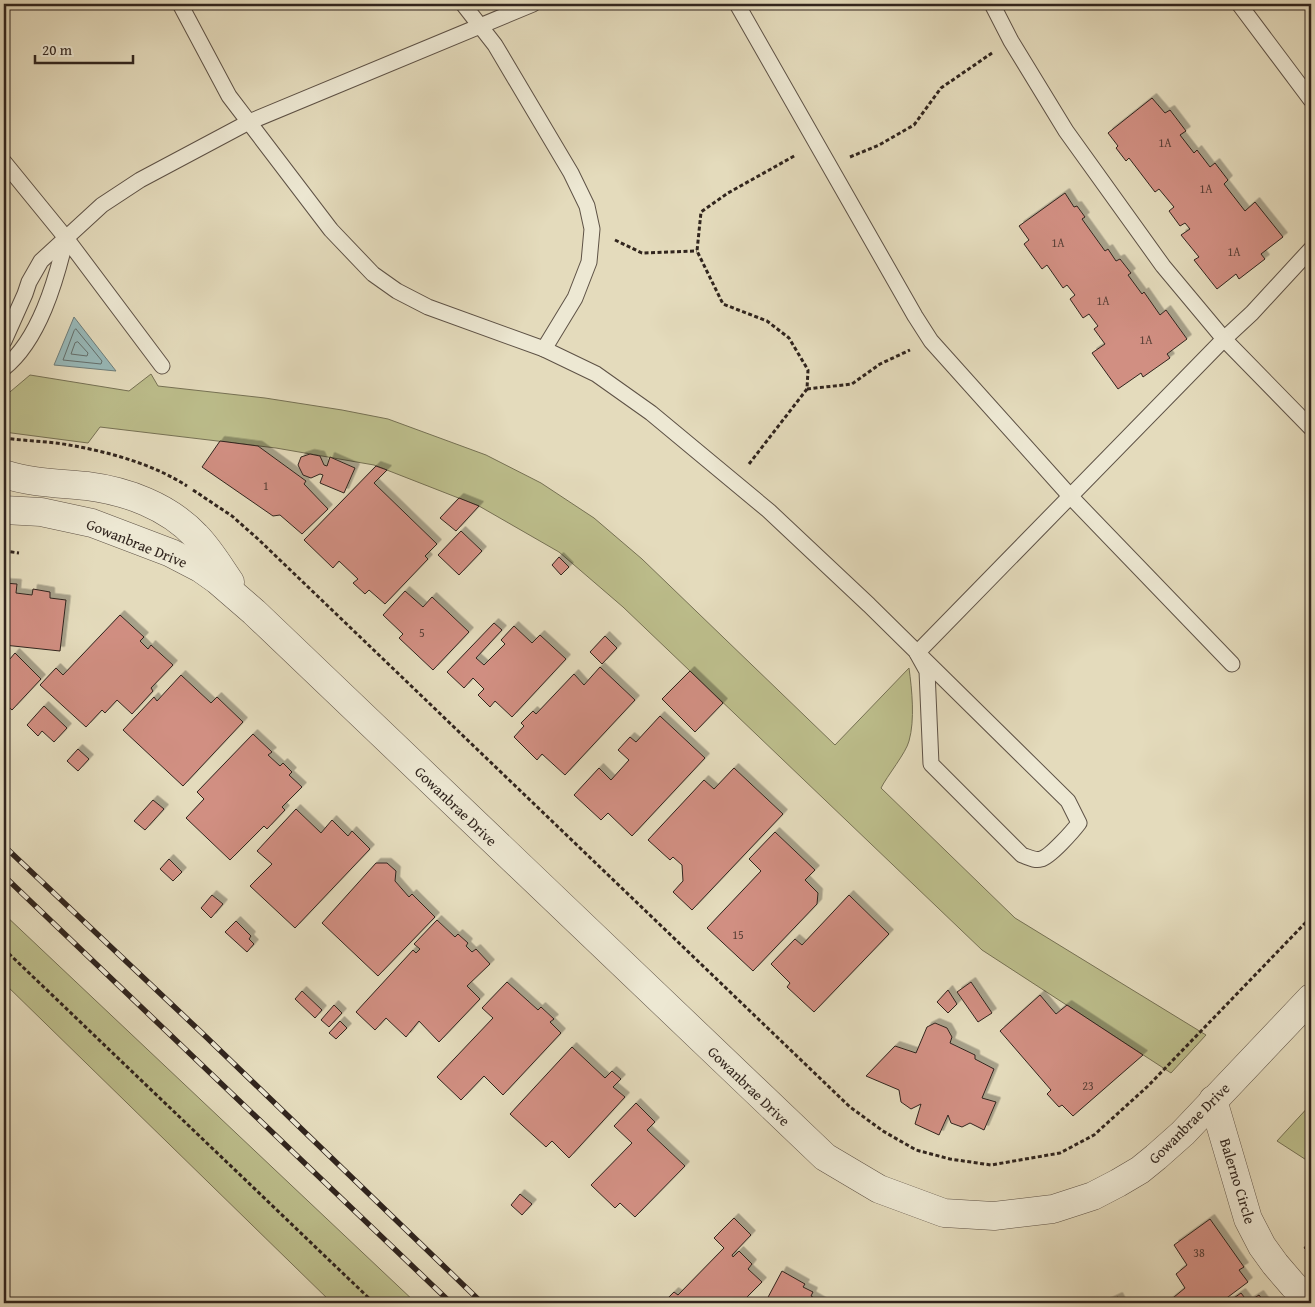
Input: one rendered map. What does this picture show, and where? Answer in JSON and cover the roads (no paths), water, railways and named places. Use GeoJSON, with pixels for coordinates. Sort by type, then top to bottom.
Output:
{"type":"FeatureCollection","features":[{"type":"Feature","properties":{"kind":"street","name":"Gowanbrae Drive"},"geometry":{"type":"LineString","coordinates":[[4,474],[40,483],[86,486],[122,493],[146,502],[166,513],[198,537],[254,612]]}},
{"type":"Feature","properties":{"kind":"street","name":"Gowanbrae Drive"},"geometry":{"type":"LineString","coordinates":[[4,510],[41,512],[92,523],[171,553],[200,568],[217,580],[254,612],[825,1157],[878,1190],[944,1213],[994,1216],[1053,1208],[1093,1196],[1140,1170],[1183,1133],[1311,998]]}},
{"type":"Feature","properties":{"kind":"street","name":"Balerno Circle"},"geometry":{"type":"LineString","coordinates":[[1214,1100],[1248,1219],[1262,1246],[1275,1264],[1311,1302]]}},
{"type":"Feature","properties":{"kind":"lane"},"geometry":{"type":"LineString","coordinates":[[180,4],[229,96],[331,230],[373,274],[397,291],[428,307],[544,349],[596,374],[651,413],[769,511],[917,653],[1068,801],[1079,823],[1071,834],[1043,859],[1035,860],[1022,854],[931,764],[927,671],[917,653]]}},
{"type":"Feature","properties":{"kind":"lane"},"geometry":{"type":"LineString","coordinates":[[463,4],[495,45],[571,173],[588,206],[592,229],[589,262],[575,298],[544,349]]}},
{"type":"Feature","properties":{"kind":"lane"},"geometry":{"type":"LineString","coordinates":[[4,341],[37,266],[48,253],[102,205],[140,180],[166,164],[249,122],[533,4]]}},
{"type":"Feature","properties":{"kind":"lane"},"geometry":{"type":"LineString","coordinates":[[737,4],[910,308],[931,341],[1070,496],[1232,664]]}},
{"type":"Feature","properties":{"kind":"lane"},"geometry":{"type":"LineString","coordinates":[[992,4],[1011,40],[1066,131],[1163,266],[1224,339],[1311,428]]}},
{"type":"Feature","properties":{"kind":"lane"},"geometry":{"type":"LineString","coordinates":[[1239,4],[1311,100]]}},
{"type":"Feature","properties":{"kind":"lane"},"geometry":{"type":"LineString","coordinates":[[4,162],[66,238],[162,366]]}},
{"type":"Feature","properties":{"kind":"lane"},"geometry":{"type":"LineString","coordinates":[[4,368],[21,350],[38,321],[55,279],[66,238]]}},
{"type":"Feature","properties":{"kind":"lane"},"geometry":{"type":"LineString","coordinates":[[917,653],[1224,339],[1252,313],[1311,249]]}},
{"type":"Feature","properties":{"kind":"water"},"geometry":{"type":"Polygon","coordinates":[[[74,317],[116,371],[54,365],[74,317]]]}},
{"type":"Feature","properties":{"kind":"railway"},"geometry":{"type":"LineString","coordinates":[[4,846],[202,1033],[482,1303]]}},
{"type":"Feature","properties":{"kind":"railway"},"geometry":{"type":"LineString","coordinates":[[4,876],[451,1303]]}}]}
